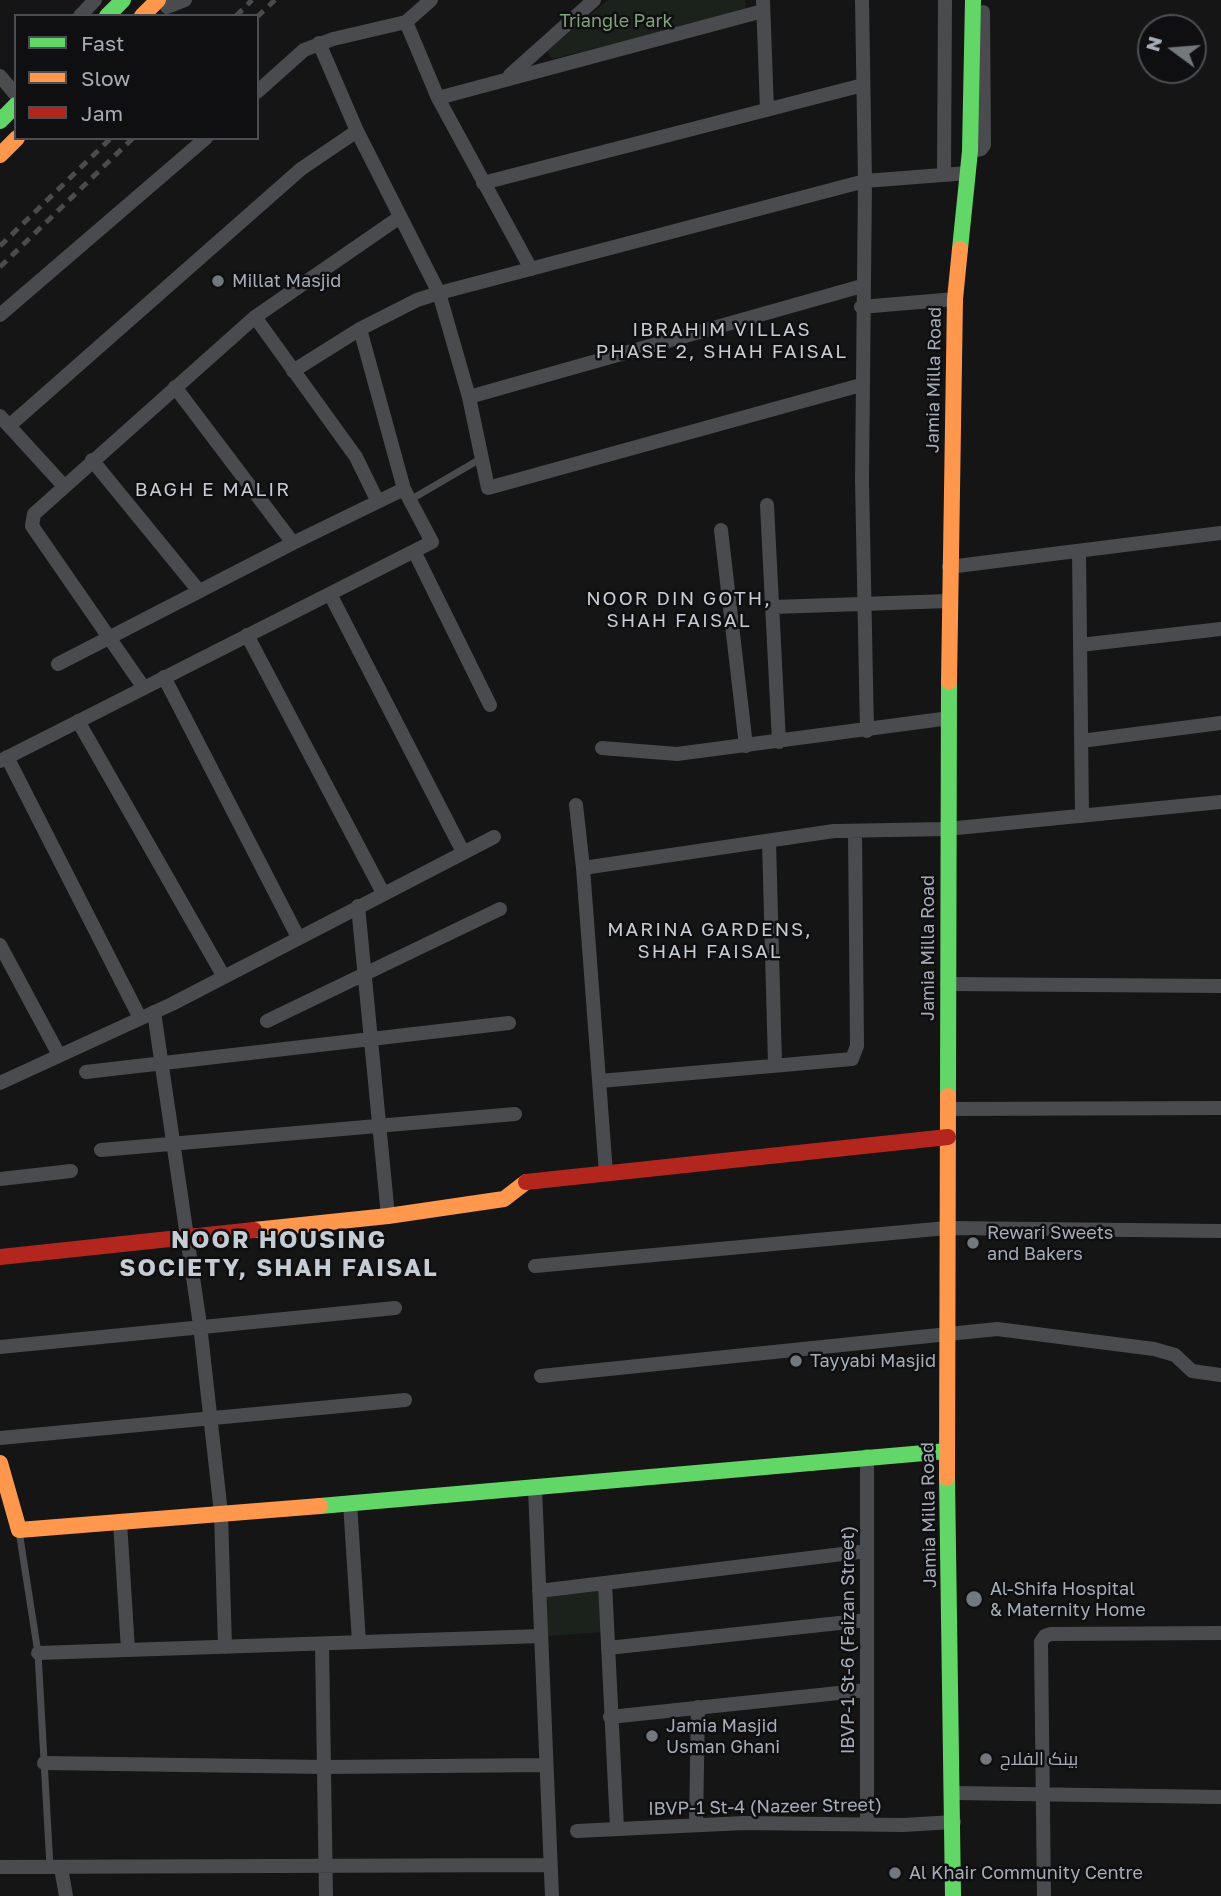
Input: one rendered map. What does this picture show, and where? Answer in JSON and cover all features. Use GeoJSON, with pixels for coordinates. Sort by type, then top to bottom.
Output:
{"type":"FeatureCollection","features":[{"type":"Feature","properties":{"kind":"main road"},"geometry":{"type":"LineString","coordinates":[[109,14],[123,0]]}},
{"type":"Feature","properties":{"kind":"main road","name":"Jamia Milla Road"},"geometry":{"type":"LineString","coordinates":[[953,1896],[947,1451],[949,567],[955,299],[969,162],[973,0]]}},
{"type":"Feature","properties":{"kind":"main road"},"geometry":{"type":"LineString","coordinates":[[146,14],[163,6]]}},
{"type":"Feature","properties":{"kind":"main road"},"geometry":{"type":"LineString","coordinates":[[0,121],[14,107]]}},
{"type":"Feature","properties":{"kind":"main road"},"geometry":{"type":"LineString","coordinates":[[0,155],[15,140]]}},
{"type":"Feature","properties":{"kind":"main road"},"geometry":{"type":"LineString","coordinates":[[0,1257],[388,1216],[504,1199],[526,1182],[948,1137]]}},
{"type":"Feature","properties":{"kind":"main road"},"geometry":{"type":"LineString","coordinates":[[0,1463],[19,1530],[947,1451]]}},
{"type":"Feature","properties":{"kind":"street"},"geometry":{"type":"LineString","coordinates":[[82,14],[95,0]]}},
{"type":"Feature","properties":{"kind":"street"},"geometry":{"type":"LineString","coordinates":[[163,6],[185,0]]}},
{"type":"Feature","properties":{"kind":"street"},"geometry":{"type":"LineString","coordinates":[[259,90],[304,50],[319,43],[406,22],[431,0]]}},
{"type":"Feature","properties":{"kind":"street"},"geometry":{"type":"LineString","coordinates":[[506,79],[594,0]]}},
{"type":"Feature","properties":{"kind":"street"},"geometry":{"type":"LineString","coordinates":[[862,0],[865,181],[861,385],[867,731]]}},
{"type":"Feature","properties":{"kind":"street"},"geometry":{"type":"LineString","coordinates":[[944,175],[945,0]]}},
{"type":"Feature","properties":{"kind":"street"},"geometry":{"type":"LineString","coordinates":[[293,371],[360,329],[417,300],[439,293],[865,181],[944,175],[969,162],[984,145],[983,0]]}},
{"type":"Feature","properties":{"kind":"street"},"geometry":{"type":"LineString","coordinates":[[438,98],[763,5],[767,110]]}},
{"type":"Feature","properties":{"kind":"street"},"geometry":{"type":"LineString","coordinates":[[406,22],[438,98],[531,269]]}},
{"type":"Feature","properties":{"kind":"street"},"geometry":{"type":"LineString","coordinates":[[319,43],[357,131],[439,293],[469,397],[488,488],[861,385]]}},
{"type":"Feature","properties":{"kind":"street"},"geometry":{"type":"LineString","coordinates":[[0,76],[14,92]]}},
{"type":"Feature","properties":{"kind":"street"},"geometry":{"type":"LineString","coordinates":[[483,183],[863,85]]}},
{"type":"Feature","properties":{"kind":"street"},"geometry":{"type":"LineString","coordinates":[[63,485],[4,421],[301,169],[357,131]]}},
{"type":"Feature","properties":{"kind":"street"},"geometry":{"type":"LineString","coordinates":[[0,315],[204,140]]}},
{"type":"Feature","properties":{"kind":"street"},"geometry":{"type":"LineString","coordinates":[[144,688],[32,526],[34,514],[63,485],[254,317],[400,217]]}},
{"type":"Feature","properties":{"kind":"street"},"geometry":{"type":"LineString","coordinates":[[469,397],[862,286]]}},
{"type":"Feature","properties":{"kind":"street"},"geometry":{"type":"LineString","coordinates":[[861,307],[955,299]]}},
{"type":"Feature","properties":{"kind":"street"},"geometry":{"type":"LineString","coordinates":[[254,317],[356,457],[377,500]]}},
{"type":"Feature","properties":{"kind":"street"},"geometry":{"type":"LineString","coordinates":[[140,1018],[4,759],[432,542],[407,494],[360,329]]}},
{"type":"Feature","properties":{"kind":"street"},"geometry":{"type":"LineString","coordinates":[[175,387],[293,543]]}},
{"type":"Feature","properties":{"kind":"street"},"geometry":{"type":"LineString","coordinates":[[92,460],[199,591]]}},
{"type":"Feature","properties":{"kind":"street"},"geometry":{"type":"LineString","coordinates":[[58,664],[377,500],[407,494]]}},
{"type":"Feature","properties":{"kind":"street"},"geometry":{"type":"LineString","coordinates":[[767,505],[779,742]]}},
{"type":"Feature","properties":{"kind":"street"},"geometry":{"type":"LineString","coordinates":[[721,530],[746,746]]}},
{"type":"Feature","properties":{"kind":"street"},"geometry":{"type":"LineString","coordinates":[[949,567],[1221,533]]}},
{"type":"Feature","properties":{"kind":"street"},"geometry":{"type":"LineString","coordinates":[[414,551],[491,705]]}},
{"type":"Feature","properties":{"kind":"street"},"geometry":{"type":"LineString","coordinates":[[1079,551],[1082,816]]}},
{"type":"Feature","properties":{"kind":"street"},"geometry":{"type":"LineString","coordinates":[[330,594],[463,852]]}},
{"type":"Feature","properties":{"kind":"street"},"geometry":{"type":"LineString","coordinates":[[773,607],[949,601]]}},
{"type":"Feature","properties":{"kind":"street"},"geometry":{"type":"LineString","coordinates":[[1080,645],[1221,629]]}},
{"type":"Feature","properties":{"kind":"street"},"geometry":{"type":"LineString","coordinates":[[247,635],[383,893]]}},
{"type":"Feature","properties":{"kind":"street"},"geometry":{"type":"LineString","coordinates":[[164,677],[298,937]]}},
{"type":"Feature","properties":{"kind":"street"},"geometry":{"type":"LineString","coordinates":[[602,747],[677,754],[950,718]]}},
{"type":"Feature","properties":{"kind":"street"},"geometry":{"type":"LineString","coordinates":[[78,721],[224,977]]}},
{"type":"Feature","properties":{"kind":"street"},"geometry":{"type":"LineString","coordinates":[[1081,741],[1221,723]]}},
{"type":"Feature","properties":{"kind":"street"},"geometry":{"type":"LineString","coordinates":[[583,868],[855,831],[947,829],[1221,802]]}},
{"type":"Feature","properties":{"kind":"street"},"geometry":{"type":"LineString","coordinates":[[576,805],[606,1173]]}},
{"type":"Feature","properties":{"kind":"street"},"geometry":{"type":"LineString","coordinates":[[600,1082],[852,1059],[856,1053],[855,831]]}},
{"type":"Feature","properties":{"kind":"street"},"geometry":{"type":"LineString","coordinates":[[0,1083],[154,1012],[494,837]]}},
{"type":"Feature","properties":{"kind":"street"},"geometry":{"type":"LineString","coordinates":[[769,841],[775,1064]]}},
{"type":"Feature","properties":{"kind":"street"},"geometry":{"type":"LineString","coordinates":[[358,906],[388,1216]]}},
{"type":"Feature","properties":{"kind":"street"},"geometry":{"type":"LineString","coordinates":[[267,1021],[500,909]]}},
{"type":"Feature","properties":{"kind":"street"},"geometry":{"type":"LineString","coordinates":[[0,945],[59,1055]]}},
{"type":"Feature","properties":{"kind":"street"},"geometry":{"type":"LineString","coordinates":[[947,984],[1221,986]]}},
{"type":"Feature","properties":{"kind":"street"},"geometry":{"type":"LineString","coordinates":[[154,1012],[200,1325],[221,1513],[225,1647]]}},
{"type":"Feature","properties":{"kind":"street"},"geometry":{"type":"LineString","coordinates":[[86,1072],[509,1023]]}},
{"type":"Feature","properties":{"kind":"street"},"geometry":{"type":"LineString","coordinates":[[947,1108],[1221,1108]]}},
{"type":"Feature","properties":{"kind":"street"},"geometry":{"type":"LineString","coordinates":[[101,1150],[515,1114]]}},
{"type":"Feature","properties":{"kind":"street"},"geometry":{"type":"LineString","coordinates":[[0,1179],[71,1171]]}},
{"type":"Feature","properties":{"kind":"street"},"geometry":{"type":"LineString","coordinates":[[535,1266],[947,1228],[1221,1231]]}},
{"type":"Feature","properties":{"kind":"street"},"geometry":{"type":"LineString","coordinates":[[0,1347],[200,1325],[395,1308]]}},
{"type":"Feature","properties":{"kind":"street"},"geometry":{"type":"LineString","coordinates":[[541,1376],[997,1329],[1154,1349],[1175,1355],[1192,1370],[1221,1375]]}},
{"type":"Feature","properties":{"kind":"street"},"geometry":{"type":"LineString","coordinates":[[0,1438],[210,1416],[405,1400]]}},
{"type":"Feature","properties":{"kind":"street","name":"IBVP-1 St-6 (Faizan Street)"},"geometry":{"type":"LineString","coordinates":[[867,1456],[860,1552],[867,1620],[867,1824]]}},
{"type":"Feature","properties":{"kind":"street"},"geometry":{"type":"LineString","coordinates":[[0,1457],[0,1463]]}},
{"type":"Feature","properties":{"kind":"street"},"geometry":{"type":"LineString","coordinates":[[536,1488],[552,1896]]}},
{"type":"Feature","properties":{"kind":"street"},"geometry":{"type":"LineString","coordinates":[[350,1503],[359,1642]]}},
{"type":"Feature","properties":{"kind":"street"},"geometry":{"type":"LineString","coordinates":[[120,1522],[128,1650]]}},
{"type":"Feature","properties":{"kind":"street"},"geometry":{"type":"LineString","coordinates":[[540,1591],[860,1552]]}},
{"type":"Feature","properties":{"kind":"street"},"geometry":{"type":"LineString","coordinates":[[540,1591],[860,1552]]}},
{"type":"Feature","properties":{"kind":"street"},"geometry":{"type":"LineString","coordinates":[[605,1583],[617,1828]]}},
{"type":"Feature","properties":{"kind":"street"},"geometry":{"type":"LineString","coordinates":[[608,1648],[867,1620]]}},
{"type":"Feature","properties":{"kind":"street"},"geometry":{"type":"LineString","coordinates":[[1044,1896],[1041,1642],[1045,1636],[1221,1633]]}},
{"type":"Feature","properties":{"kind":"street"},"geometry":{"type":"LineString","coordinates":[[38,1653],[541,1636]]}},
{"type":"Feature","properties":{"kind":"street"},"geometry":{"type":"LineString","coordinates":[[321,1644],[326,1896]]}},
{"type":"Feature","properties":{"kind":"street"},"geometry":{"type":"LineString","coordinates":[[610,1717],[867,1690]]}},
{"type":"Feature","properties":{"kind":"street"},"geometry":{"type":"LineString","coordinates":[[696,1825],[698,1707]]}},
{"type":"Feature","properties":{"kind":"street"},"geometry":{"type":"LineString","coordinates":[[44,1763],[325,1767],[546,1765]]}},
{"type":"Feature","properties":{"kind":"street"},"geometry":{"type":"LineString","coordinates":[[953,1793],[1221,1797]]}},
{"type":"Feature","properties":{"kind":"street","name":"IBVP-1 St-4 (Nazeer Street)"},"geometry":{"type":"LineString","coordinates":[[577,1831],[696,1825],[954,1822]]}},
{"type":"Feature","properties":{"kind":"street"},"geometry":{"type":"LineString","coordinates":[[0,1867],[326,1868],[550,1865]]}},
{"type":"Feature","properties":{"kind":"street"},"geometry":{"type":"LineString","coordinates":[[56,1868],[66,1896]]}},
{"type":"Feature","properties":{"kind":"lane"},"geometry":{"type":"LineString","coordinates":[[407,494],[482,457]]}},
{"type":"Feature","properties":{"kind":"lane"},"geometry":{"type":"LineString","coordinates":[[19,1530],[38,1653],[44,1763],[56,1868]]}},
{"type":"Feature","properties":{"kind":"green space","name":"Triangle Park"},"geometry":{"type":"Polygon","coordinates":[[[608,0],[745,0],[746,11],[552,59],[547,51],[608,0]]]}},
{"type":"Feature","properties":{"kind":"green space"},"geometry":{"type":"Polygon","coordinates":[[[603,1588],[604,1632],[547,1636],[544,1594],[603,1588]]]}},
{"type":"Feature","properties":{"kind":"railway"},"geometry":{"type":"LineString","coordinates":[[238,14],[252,0]]}},
{"type":"Feature","properties":{"kind":"railway"},"geometry":{"type":"LineString","coordinates":[[259,15],[275,0]]}},
{"type":"Feature","properties":{"kind":"railway"},"geometry":{"type":"LineString","coordinates":[[0,246],[109,140]]}},
{"type":"Feature","properties":{"kind":"railway"},"geometry":{"type":"LineString","coordinates":[[0,267],[131,140]]}},
{"type":"Feature","properties":{"kind":"traffic: fast"},"geometry":{"type":"LineString","coordinates":[[109,14],[123,0]]}},
{"type":"Feature","properties":{"kind":"traffic: fast"},"geometry":{"type":"LineString","coordinates":[[960,249],[970,151],[973,0]]}},
{"type":"Feature","properties":{"kind":"traffic: fast"},"geometry":{"type":"LineString","coordinates":[[0,121],[14,107]]}},
{"type":"Feature","properties":{"kind":"traffic: fast"},"geometry":{"type":"LineString","coordinates":[[948,1096],[949,682]]}},
{"type":"Feature","properties":{"kind":"traffic: fast"},"geometry":{"type":"LineString","coordinates":[[320,1506],[947,1451]]}},
{"type":"Feature","properties":{"kind":"traffic: fast"},"geometry":{"type":"LineString","coordinates":[[947,1478],[953,1896]]}},
{"type":"Feature","properties":{"kind":"traffic: slow"},"geometry":{"type":"LineString","coordinates":[[144,14],[158,0]]}},
{"type":"Feature","properties":{"kind":"traffic: slow"},"geometry":{"type":"LineString","coordinates":[[0,155],[15,140]]}},
{"type":"Feature","properties":{"kind":"traffic: slow"},"geometry":{"type":"LineString","coordinates":[[949,682],[955,299],[960,249]]}},
{"type":"Feature","properties":{"kind":"traffic: slow"},"geometry":{"type":"LineString","coordinates":[[947,1478],[948,1096]]}},
{"type":"Feature","properties":{"kind":"traffic: slow"},"geometry":{"type":"LineString","coordinates":[[254,1230],[388,1216],[504,1199],[526,1182]]}},
{"type":"Feature","properties":{"kind":"traffic: slow"},"geometry":{"type":"LineString","coordinates":[[0,1463],[19,1530],[320,1506]]}},
{"type":"Feature","properties":{"kind":"traffic: jam"},"geometry":{"type":"LineString","coordinates":[[526,1182],[948,1137]]}},
{"type":"Feature","properties":{"kind":"traffic: jam"},"geometry":{"type":"LineString","coordinates":[[0,1257],[254,1230]]}},
{"type":"Feature","properties":{"kind":"place","name":"Millat Masjid"},"geometry":{"type":"Point","coordinates":[218,281]}},
{"type":"Feature","properties":{"kind":"place","name":"Rewari Sweets and Bakers"},"geometry":{"type":"Point","coordinates":[973,1243]}},
{"type":"Feature","properties":{"kind":"place","name":"Tayyabi Masjid"},"geometry":{"type":"Point","coordinates":[796,1361]}},
{"type":"Feature","properties":{"kind":"place","name":"Al-Shifa Hospital & Maternity Home"},"geometry":{"type":"Point","coordinates":[974,1599]}},
{"type":"Feature","properties":{"kind":"place","name":"Jamia Masjid Usman Ghani"},"geometry":{"type":"Point","coordinates":[652,1736]}},
{"type":"Feature","properties":{"kind":"place","name":"بینک الفلاح"},"geometry":{"type":"Point","coordinates":[986,1759]}},
{"type":"Feature","properties":{"kind":"place","name":"Al Khair Community Centre"},"geometry":{"type":"Point","coordinates":[895,1873]}},
{"type":"Feature","properties":{"kind":"district","name":"IBRAHIM VILLAS PHASE 2, SHAH FAISAL"},"geometry":{"type":"Point","coordinates":[722,341]}},
{"type":"Feature","properties":{"kind":"district","name":"BAGH E MALIR"},"geometry":{"type":"Point","coordinates":[213,490]}},
{"type":"Feature","properties":{"kind":"district","name":"NOOR DIN GOTH, SHAH FAISAL"},"geometry":{"type":"Point","coordinates":[679,610]}},
{"type":"Feature","properties":{"kind":"district","name":"MARINA GARDENS, SHAH FAISAL"},"geometry":{"type":"Point","coordinates":[710,941]}},
{"type":"Feature","properties":{"kind":"district","name":"NOOR HOUSING SOCIETY, SHAH FAISAL"},"geometry":{"type":"Point","coordinates":[279,1254]}}]}
